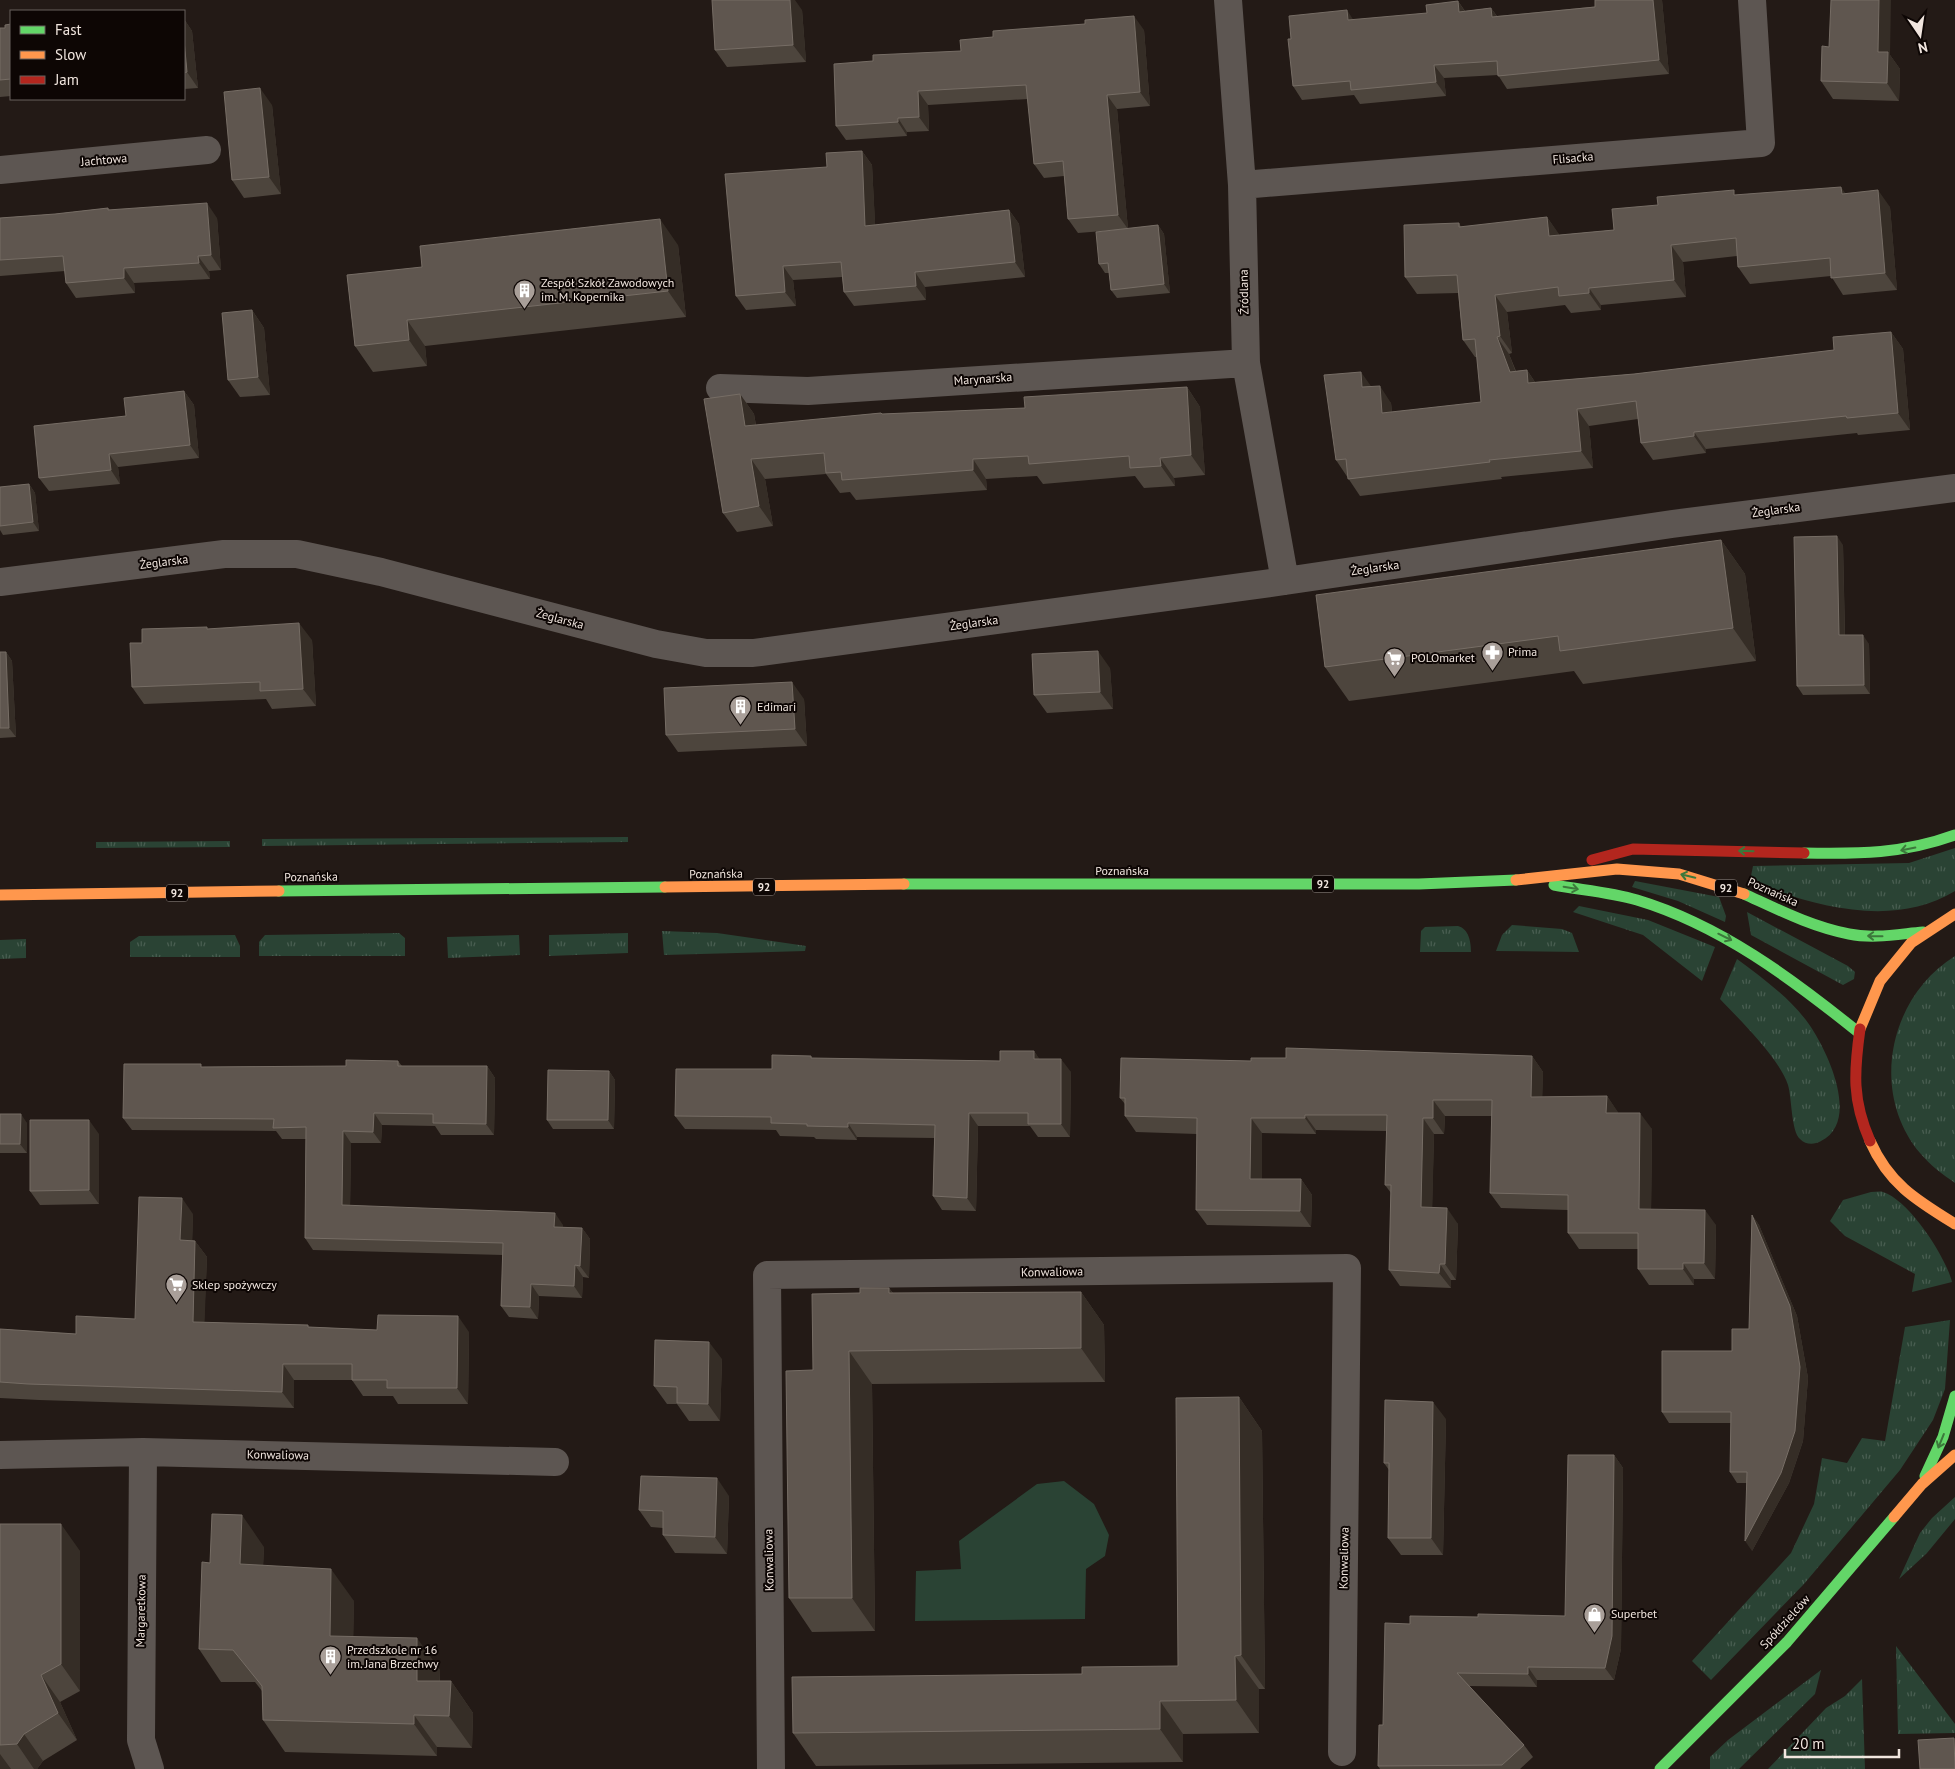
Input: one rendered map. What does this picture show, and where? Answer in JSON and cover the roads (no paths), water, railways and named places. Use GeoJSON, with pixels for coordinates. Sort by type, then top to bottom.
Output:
{"type":"FeatureCollection","features":[{"type":"Feature","properties":{"kind":"main road"},"geometry":{"type":"LineString","coordinates":[[1523,880],[1634,849],[1819,853],[1891,852],[1925,846],[1955,835]]}},
{"type":"Feature","properties":{"kind":"main road","name":"Poznańska"},"geometry":{"type":"LineString","coordinates":[[0,895],[876,884],[1419,884],[1523,880],[1617,869],[1679,874],[1737,891],[1800,920],[1849,934],[1872,936],[1923,932]]}},
{"type":"Feature","properties":{"kind":"main road","name":"Poznańska"},"geometry":{"type":"LineString","coordinates":[[1523,880],[1636,900],[1688,919],[1733,941],[1776,970],[1858,1032]]}},
{"type":"Feature","properties":{"kind":"main road","name":"92"},"geometry":{"type":"LineString","coordinates":[[1955,914],[1923,932],[1894,960],[1875,986],[1865,1008],[1858,1032],[1854,1058],[1854,1084],[1858,1110],[1875,1152],[1898,1184],[1912,1197],[1928,1210],[1955,1224]]}},
{"type":"Feature","properties":{"kind":"main road","name":"Spółdzielców"},"geometry":{"type":"LineString","coordinates":[[1922,1484],[1943,1437],[1955,1396]]}},
{"type":"Feature","properties":{"kind":"main road","name":"Spółdzielców"},"geometry":{"type":"LineString","coordinates":[[1660,1769],[1787,1642],[1922,1484],[1955,1455]]}},
{"type":"Feature","properties":{"kind":"main road"},"geometry":{"type":"LineString","coordinates":[[1893,1520],[1924,1500]]}},
{"type":"Feature","properties":{"kind":"street","name":"Źródlana"},"geometry":{"type":"LineString","coordinates":[[1228,0],[1242,185],[1246,363],[1285,581]]}},
{"type":"Feature","properties":{"kind":"street","name":"Flisacka"},"geometry":{"type":"LineString","coordinates":[[1242,185],[1761,143],[1752,0]]}},
{"type":"Feature","properties":{"kind":"street","name":"Jachtowa"},"geometry":{"type":"LineString","coordinates":[[0,170],[207,150]]}},
{"type":"Feature","properties":{"kind":"street","name":"Marynarska"},"geometry":{"type":"LineString","coordinates":[[720,388],[808,391],[1246,363]]}},
{"type":"Feature","properties":{"kind":"street","name":"Żeglarska"},"geometry":{"type":"LineString","coordinates":[[0,582],[224,554],[297,554],[381,572],[656,644],[715,653],[753,653],[1285,581],[1681,523],[1955,488]]}},
{"type":"Feature","properties":{"kind":"street","name":"Konwaliowa"},"geometry":{"type":"LineString","coordinates":[[771,1769],[767,1275],[1347,1268],[1342,1752]]}},
{"type":"Feature","properties":{"kind":"street","name":"Konwaliowa"},"geometry":{"type":"LineString","coordinates":[[0,1455],[143,1452],[555,1462]]}},
{"type":"Feature","properties":{"kind":"street","name":"Margaretkowa"},"geometry":{"type":"LineString","coordinates":[[143,1452],[141,1740],[150,1769]]}},
{"type":"Feature","properties":{"kind":"place","name":"Zespół Szkół Zawodowych im. M. Kopernika"},"geometry":{"type":"Point","coordinates":[525,309]}},
{"type":"Feature","properties":{"kind":"place","name":"Prima"},"geometry":{"type":"Point","coordinates":[1492,671]}},
{"type":"Feature","properties":{"kind":"place","name":"POLOmarket"},"geometry":{"type":"Point","coordinates":[1395,677]}},
{"type":"Feature","properties":{"kind":"place","name":"Edimari"},"geometry":{"type":"Point","coordinates":[741,726]}},
{"type":"Feature","properties":{"kind":"place","name":"Sklep spożywczy"},"geometry":{"type":"Point","coordinates":[176,1304]}},
{"type":"Feature","properties":{"kind":"place","name":"Superbet"},"geometry":{"type":"Point","coordinates":[1595,1633]}},
{"type":"Feature","properties":{"kind":"place","name":"Przedszkole nr 16 im. Jana Brzechwy"},"geometry":{"type":"Point","coordinates":[331,1676]}}]}
